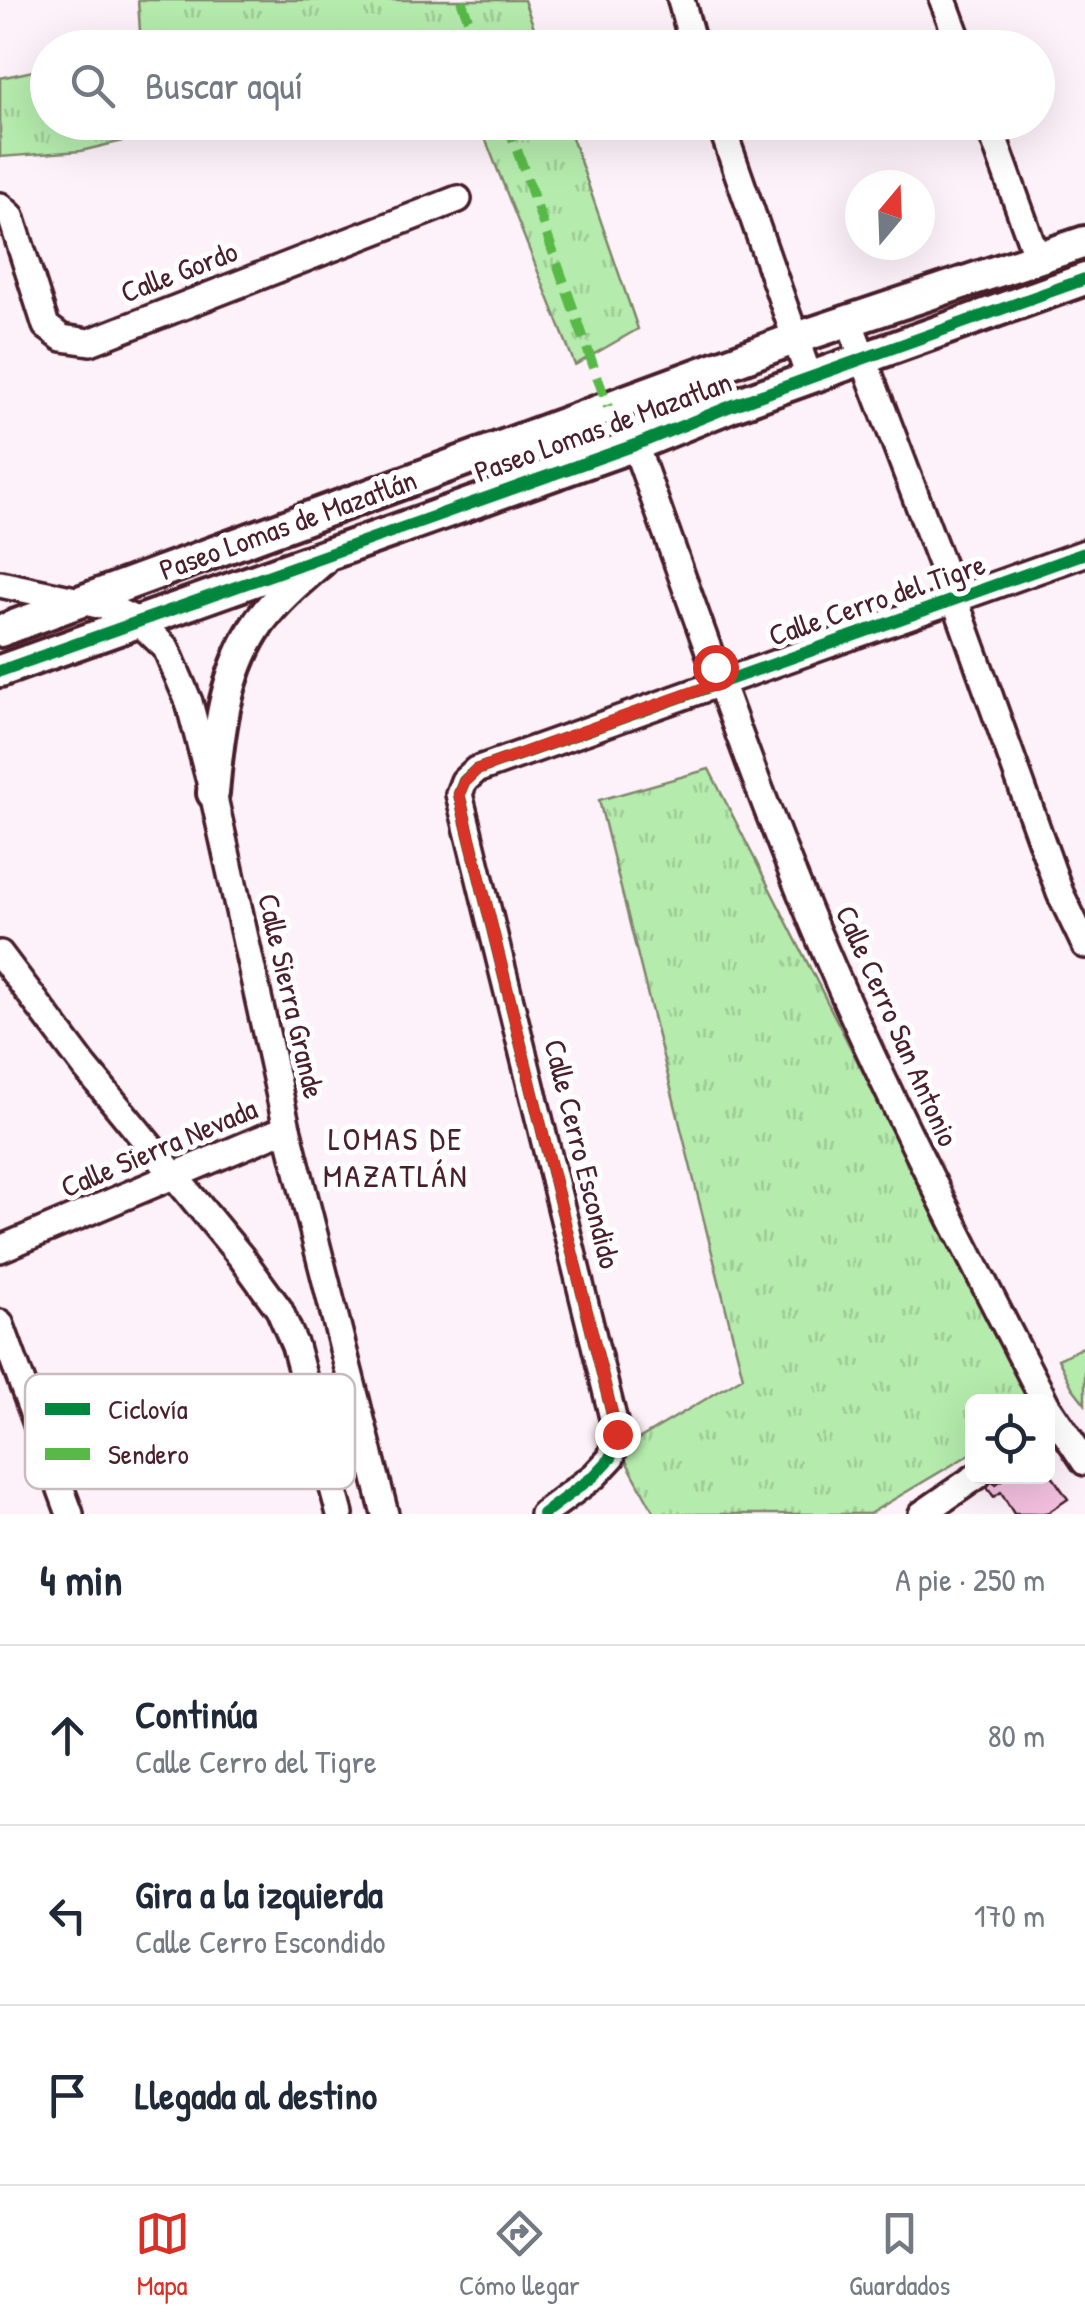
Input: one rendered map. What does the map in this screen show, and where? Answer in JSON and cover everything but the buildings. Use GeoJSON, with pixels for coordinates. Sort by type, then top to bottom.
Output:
{"type":"FeatureCollection","features":[{"type":"Feature","properties":{"kind":"street"},"geometry":{"type":"LineString","coordinates":[[681,0],[689,30]]}},
{"type":"Feature","properties":{"kind":"street"},"geometry":{"type":"LineString","coordinates":[[943,0],[954,30]]}},
{"type":"Feature","properties":{"kind":"street"},"geometry":{"type":"LineString","coordinates":[[726,140],[809,378]]}},
{"type":"Feature","properties":{"kind":"street"},"geometry":{"type":"LineString","coordinates":[[994,140],[1037,258]]}},
{"type":"Feature","properties":{"kind":"street","name":"Calle Gordo"},"geometry":{"type":"LineString","coordinates":[[0,206],[11,216],[46,326],[62,338],[90,342],[458,199]]}},
{"type":"Feature","properties":{"kind":"street","name":"Paseo Lomas de Mazatlán"},"geometry":{"type":"LineString","coordinates":[[0,631],[794,338],[1085,242]]}},
{"type":"Feature","properties":{"kind":"street","name":"Paseo Lomas de Mazatlan"},"geometry":{"type":"LineString","coordinates":[[138,621],[1085,279]]}},
{"type":"Feature","properties":{"kind":"street"},"geometry":{"type":"LineString","coordinates":[[849,321],[956,600],[1060,893],[1085,945]]}},
{"type":"Feature","properties":{"kind":"street","name":"Calle Cerro San Antonio"},"geometry":{"type":"LineString","coordinates":[[636,444],[718,674],[845,997],[920,1158],[1039,1394]]}},
{"type":"Feature","properties":{"kind":"street"},"geometry":{"type":"LineString","coordinates":[[213,793],[224,706],[246,644],[260,620],[295,583],[335,550]]}},
{"type":"Feature","properties":{"kind":"street","name":"Calle Cerro del Tigre"},"geometry":{"type":"LineString","coordinates":[[464,782],[476,770],[718,674],[956,600],[1085,553]]}},
{"type":"Feature","properties":{"kind":"street"},"geometry":{"type":"LineString","coordinates":[[0,584],[108,607],[138,621]]}},
{"type":"Feature","properties":{"kind":"street","name":"Paseo Lomas de Mazatlán"},"geometry":{"type":"LineString","coordinates":[[0,671],[138,621]]}},
{"type":"Feature","properties":{"kind":"street","name":"Calle Sierra Grande"},"geometry":{"type":"LineString","coordinates":[[138,621],[166,648],[189,702],[287,1128],[349,1374]]}},
{"type":"Feature","properties":{"kind":"street","name":"Calle Cerro Escondido"},"geometry":{"type":"LineString","coordinates":[[464,782],[459,794],[617,1434],[611,1458],[594,1476],[543,1514]]}},
{"type":"Feature","properties":{"kind":"street"},"geometry":{"type":"LineString","coordinates":[[0,954],[279,1309],[302,1374]]}},
{"type":"Feature","properties":{"kind":"street","name":"Calle Sierra Nevada"},"geometry":{"type":"LineString","coordinates":[[0,1250],[287,1128]]}},
{"type":"Feature","properties":{"kind":"street"},"geometry":{"type":"LineString","coordinates":[[0,1323],[25,1391]]}},
{"type":"Feature","properties":{"kind":"street","name":"Calle Sierra Grande"},"geometry":{"type":"LineString","coordinates":[[355,1396],[385,1514]]}},
{"type":"Feature","properties":{"kind":"street","name":"Calle Cerro San Antonio"},"geometry":{"type":"LineString","coordinates":[[1055,1422],[1085,1462]]}},
{"type":"Feature","properties":{"kind":"street"},"geometry":{"type":"LineString","coordinates":[[922,1514],[965,1484]]}},
{"type":"Feature","properties":{"kind":"street"},"geometry":{"type":"LineString","coordinates":[[61,1489],[70,1514]]}},
{"type":"Feature","properties":{"kind":"street"},"geometry":{"type":"LineString","coordinates":[[333,1489],[340,1514]]}},
{"type":"Feature","properties":{"kind":"green space"},"geometry":{"type":"Polygon","coordinates":[[[138,0],[524,0],[535,30],[140,30],[138,0]]]}},
{"type":"Feature","properties":{"kind":"green space"},"geometry":{"type":"Polygon","coordinates":[[[30,72],[30,140],[127,140],[81,151],[0,157],[0,78],[30,72]]]}},
{"type":"Feature","properties":{"kind":"green space"},"geometry":{"type":"Polygon","coordinates":[[[486,140],[573,140],[638,329],[575,365],[486,140]]]}},
{"type":"Feature","properties":{"kind":"green space"},"geometry":{"type":"Polygon","coordinates":[[[709,769],[1026,1394],[965,1394],[965,1457],[869,1514],[655,1514],[620,1450],[743,1377],[599,800],[709,769]]]}},
{"type":"Feature","properties":{"kind":"green space"},"geometry":{"type":"Polygon","coordinates":[[[1085,1346],[1085,1404],[1058,1359],[1085,1346]]]}},
{"type":"Feature","properties":{"kind":"marked path"},"geometry":{"type":"LineString","coordinates":[[461,0],[472,30]]}},
{"type":"Feature","properties":{"kind":"marked path"},"geometry":{"type":"LineString","coordinates":[[513,140],[608,407]]}},
{"type":"Feature","properties":{"kind":"cycle path"},"geometry":{"type":"LineString","coordinates":[[0,671],[635,445],[731,406],[1085,279]]}},
{"type":"Feature","properties":{"kind":"cycle path"},"geometry":{"type":"LineString","coordinates":[[543,1514],[594,1476],[611,1458],[617,1434],[459,794],[464,781],[476,770],[1085,553]]}},
{"type":"Feature","properties":{"kind":"district","name":"LOMAS DE MAZATLÁN"},"geometry":{"type":"Point","coordinates":[396,1158]}},
{"type":"Feature","properties":{"kind":"route"},"geometry":{"type":"LineString","coordinates":[[617,1434],[459,794],[476,770],[721,682],[715,667]]}}]}
